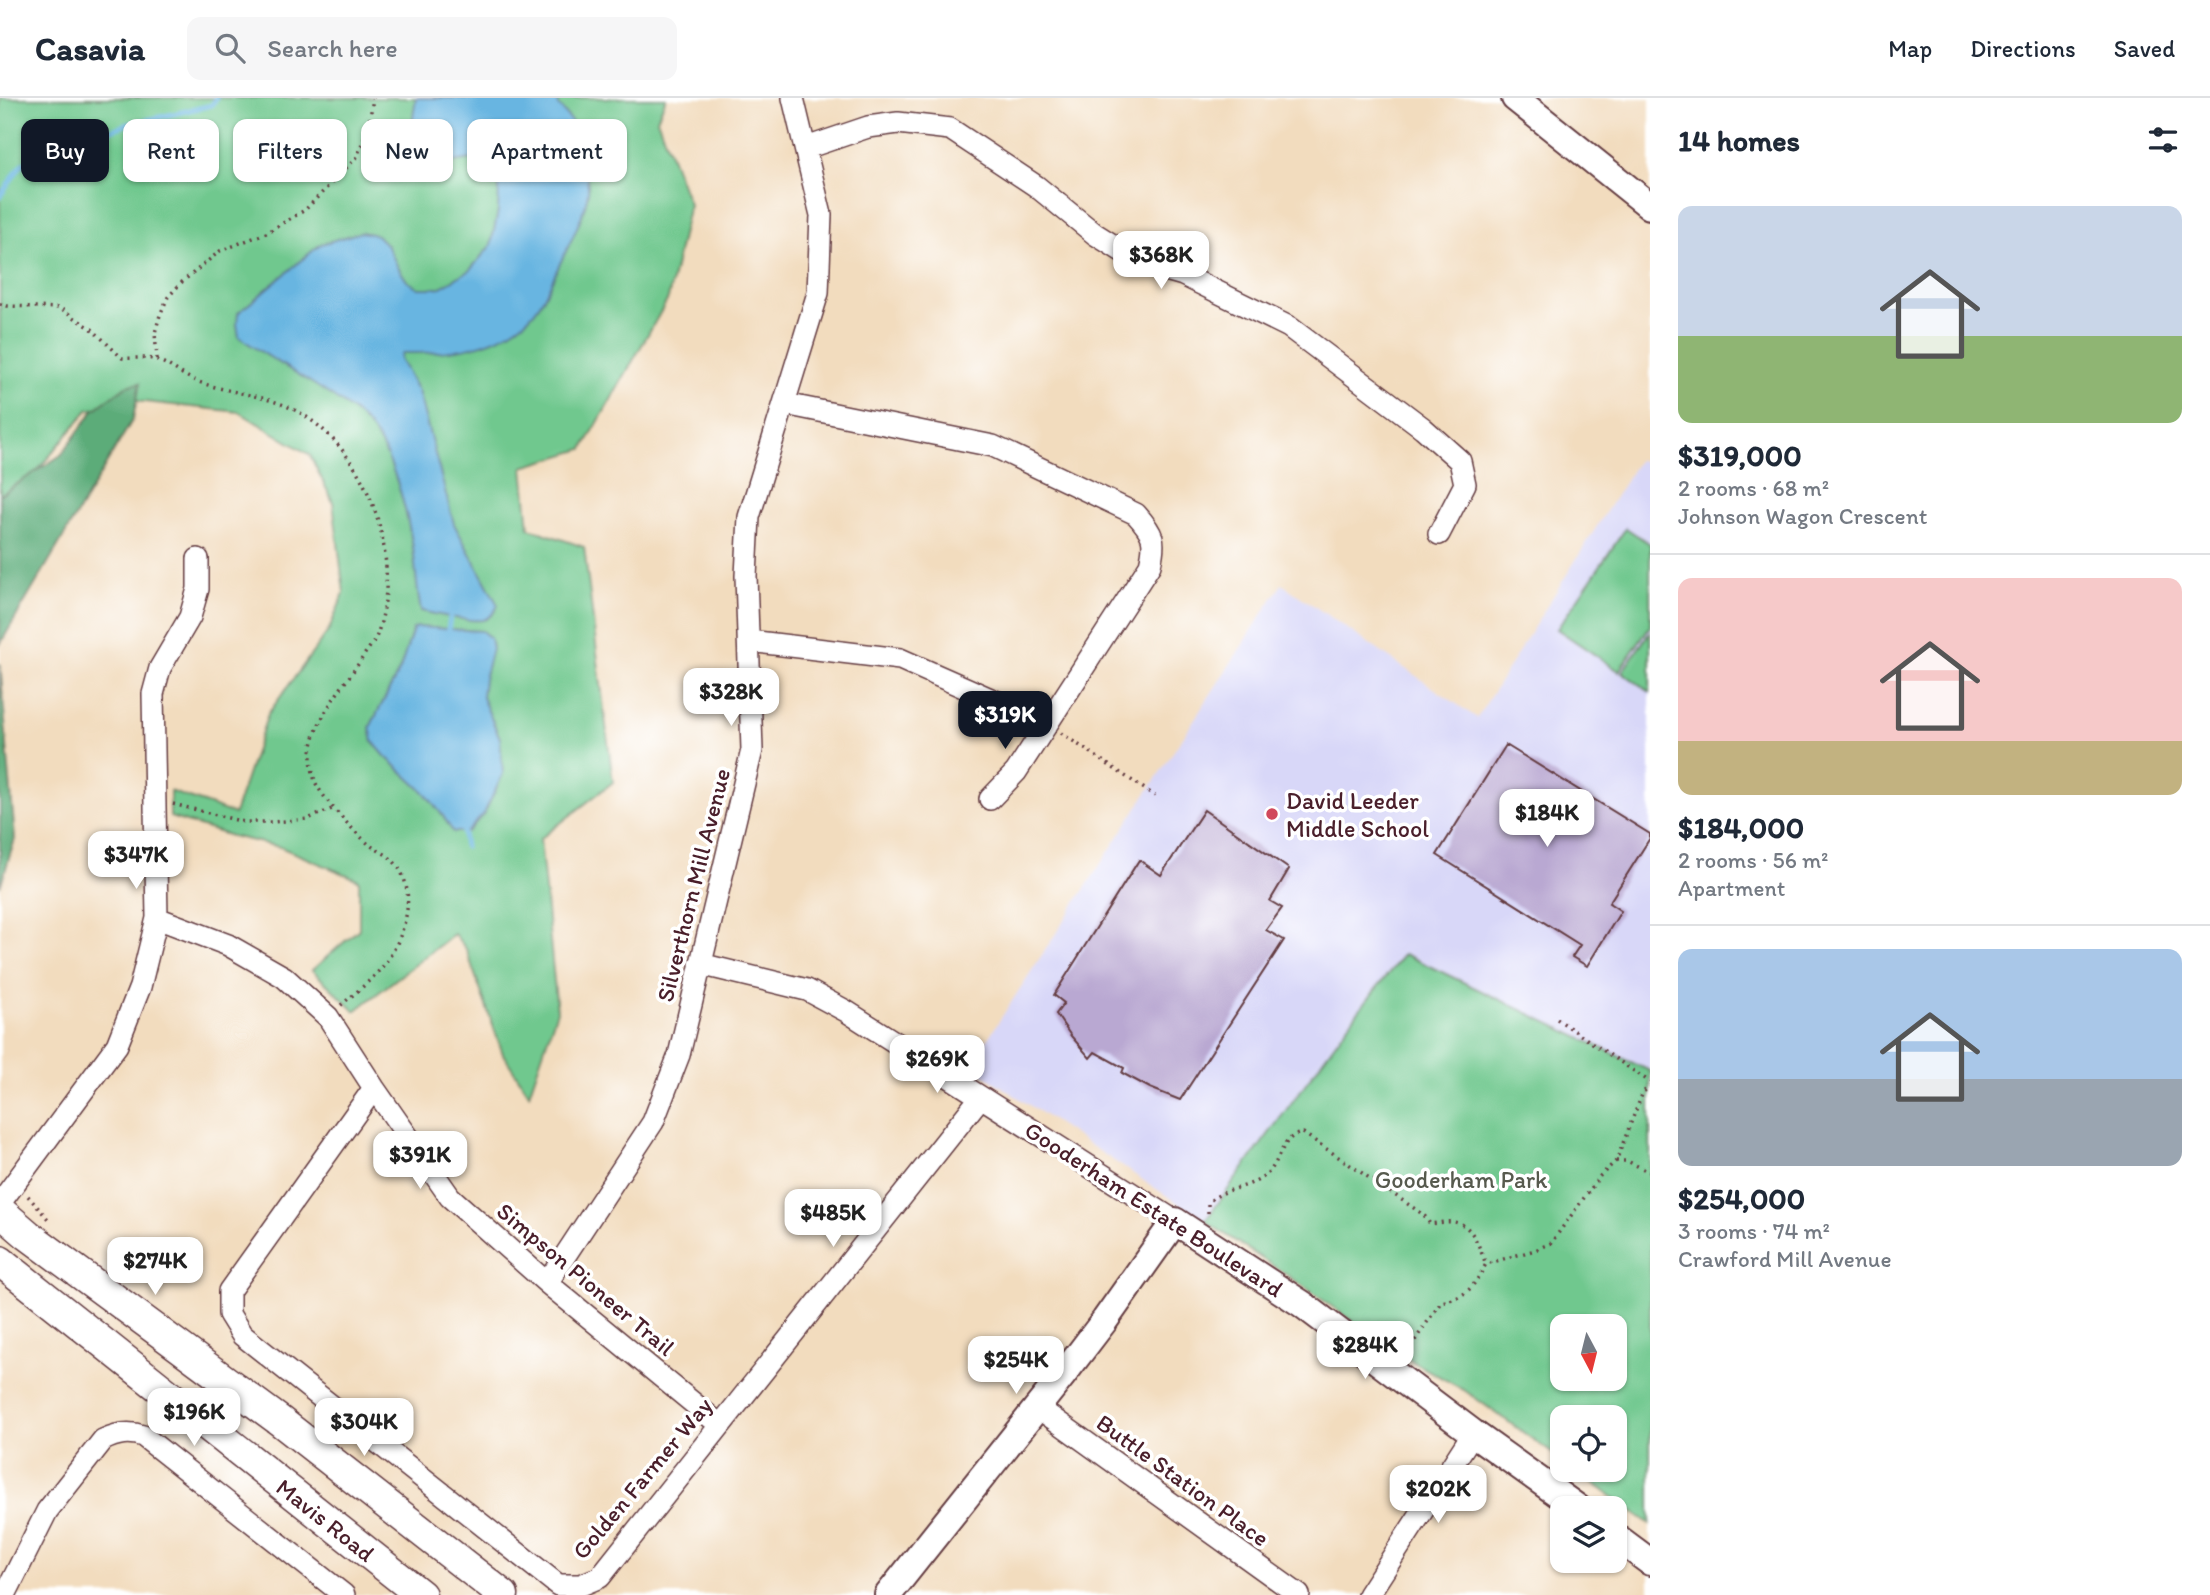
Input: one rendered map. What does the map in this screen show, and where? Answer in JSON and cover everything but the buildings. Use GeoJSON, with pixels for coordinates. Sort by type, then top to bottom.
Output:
{"type":"FeatureCollection","features":[{"type":"Feature","properties":{"kind":"main road","name":"Mavis Road"},"geometry":{"type":"LineString","coordinates":[[0,1211],[280,1421],[503,1595]]}},
{"type":"Feature","properties":{"kind":"main road","name":"Mavis Road"},"geometry":{"type":"LineString","coordinates":[[0,1261],[421,1595]]}},
{"type":"Feature","properties":{"kind":"street","name":"Silverthorn Mill Avenue"},"geometry":{"type":"LineString","coordinates":[[547,1283],[653,1122],[679,1055],[752,750],[746,576],[749,517],[818,293],[821,215],[793,98]]}},
{"type":"Feature","properties":{"kind":"street"},"geometry":{"type":"LineString","coordinates":[[1515,98],[1650,206]]}},
{"type":"Feature","properties":{"kind":"street"},"geometry":{"type":"LineString","coordinates":[[806,148],[868,127],[898,123],[950,129],[1036,186],[1095,234],[1141,263],[1183,275],[1289,327],[1423,428],[1460,461],[1465,484],[1439,534]]}},
{"type":"Feature","properties":{"kind":"street"},"geometry":{"type":"LineString","coordinates":[[785,404],[993,446],[1136,514],[1149,528],[1154,546],[1150,565],[1016,772],[990,799]]}},
{"type":"Feature","properties":{"kind":"street"},"geometry":{"type":"LineString","coordinates":[[0,1203],[117,1045],[140,987],[157,918],[153,694],[160,668],[190,617],[198,589],[198,559]]}},
{"type":"Feature","properties":{"kind":"street"},"geometry":{"type":"LineString","coordinates":[[749,641],[901,659],[1047,724]]}},
{"type":"Feature","properties":{"kind":"street","name":"Simpson Pioneer Trail"},"geometry":{"type":"LineString","coordinates":[[157,918],[229,945],[284,977],[328,1017],[450,1197],[547,1283],[720,1425]]}},
{"type":"Feature","properties":{"kind":"street","name":"Gooderham Estate Boulevard"},"geometry":{"type":"LineString","coordinates":[[700,964],[807,990],[846,1010],[1302,1304],[1561,1496]]}},
{"type":"Feature","properties":{"kind":"street","name":"Golden Farmer Way"},"geometry":{"type":"LineString","coordinates":[[374,1088],[229,1291],[229,1314],[242,1335],[558,1585],[581,1585],[600,1577],[980,1098]]}},
{"type":"Feature","properties":{"kind":"street"},"geometry":{"type":"LineString","coordinates":[[894,1593],[1105,1320],[1175,1221]]}},
{"type":"Feature","properties":{"kind":"street","name":"Buttle Station Place"},"geometry":{"type":"LineString","coordinates":[[1037,1407],[1299,1595]]}},
{"type":"Feature","properties":{"kind":"street"},"geometry":{"type":"LineString","coordinates":[[5,1595],[47,1511],[103,1440],[130,1432],[143,1436],[344,1595]]}},
{"type":"Feature","properties":{"kind":"street"},"geometry":{"type":"LineString","coordinates":[[1368,1595],[1473,1433]]}},
{"type":"Feature","properties":{"kind":"street"},"geometry":{"type":"LineString","coordinates":[[1627,1545],[1650,1562]]}},
{"type":"Feature","properties":{"kind":"path"},"geometry":{"type":"LineString","coordinates":[[157,359],[155,333],[168,297],[220,251],[266,233],[305,210],[357,157],[369,125],[373,98]]}},
{"type":"Feature","properties":{"kind":"path"},"geometry":{"type":"LineString","coordinates":[[0,304],[60,308],[92,329],[122,358],[157,359],[195,381],[258,396],[291,408],[316,422],[341,447],[370,498],[382,534],[386,568],[377,636],[319,723],[312,742],[311,760],[315,782],[334,808],[369,844],[389,857],[403,874],[408,909],[399,940],[383,966],[328,1017]]}},
{"type":"Feature","properties":{"kind":"path"},"geometry":{"type":"LineString","coordinates":[[1047,724],[1155,796]]}},
{"type":"Feature","properties":{"kind":"path"},"geometry":{"type":"LineString","coordinates":[[155,799],[244,822],[308,819],[334,808]]}},
{"type":"Feature","properties":{"kind":"path"},"geometry":{"type":"LineString","coordinates":[[1557,1020],[1650,1082]]}},
{"type":"Feature","properties":{"kind":"path"},"geometry":{"type":"LineString","coordinates":[[1407,1352],[1441,1302],[1457,1299],[1473,1287],[1486,1264],[1551,1243],[1601,1175],[1616,1161],[1643,1092],[1650,1087]]}},
{"type":"Feature","properties":{"kind":"path"},"geometry":{"type":"LineString","coordinates":[[1209,1213],[1209,1203],[1215,1195],[1250,1185],[1268,1173],[1287,1141],[1294,1134],[1303,1133],[1424,1215],[1430,1224],[1456,1222],[1465,1226],[1476,1239],[1486,1264]]}},
{"type":"Feature","properties":{"kind":"path"},"geometry":{"type":"LineString","coordinates":[[1616,1161],[1627,1161],[1650,1172]]}},
{"type":"Feature","properties":{"kind":"shaded area","name":"David Leeder Middle School"},"geometry":{"type":"Polygon","coordinates":[[[1639,459],[1650,468],[1650,1071],[1404,954],[1363,1005],[1205,1221],[970,1066],[1282,584],[1477,718],[1639,459]]]}},
{"type":"Feature","properties":{"kind":"green space"},"geometry":{"type":"Polygon","coordinates":[[[0,98],[666,98],[657,119],[689,204],[668,299],[583,449],[523,467],[529,528],[584,547],[613,782],[540,839],[557,1011],[529,1094],[503,1054],[466,949],[454,934],[355,1011],[312,970],[359,929],[359,880],[280,847],[231,836],[170,817],[170,791],[234,814],[268,714],[329,630],[344,593],[333,502],[310,455],[239,412],[135,401],[88,410],[2,513],[0,522],[0,98]]]}},
{"type":"Feature","properties":{"kind":"green space"},"geometry":{"type":"Polygon","coordinates":[[[140,383],[133,419],[0,644],[0,495],[61,455],[94,410],[126,386],[140,383]]]}},
{"type":"Feature","properties":{"kind":"green space"},"geometry":{"type":"Polygon","coordinates":[[[1626,528],[1650,544],[1650,626],[1619,671],[1557,629],[1626,528]]]}},
{"type":"Feature","properties":{"kind":"green space"},"geometry":{"type":"Polygon","coordinates":[[[1650,632],[1650,692],[1622,672],[1650,632]]]}},
{"type":"Feature","properties":{"kind":"green space"},"geometry":{"type":"Polygon","coordinates":[[[0,663],[15,839],[0,887],[0,663]]]}},
{"type":"Feature","properties":{"kind":"green space","name":"Gooderham Park"},"geometry":{"type":"Polygon","coordinates":[[[1404,954],[1650,1071],[1650,1524],[1627,1507],[1627,1496],[1611,1496],[1592,1482],[1627,1482],[1627,1405],[1550,1405],[1550,1452],[1464,1390],[1397,1353],[1296,1281],[1205,1221],[1363,1005],[1404,954]]]}},
{"type":"Feature","properties":{"kind":"water"},"geometry":{"type":"Polygon","coordinates":[[[416,98],[559,98],[558,105],[569,119],[467,119],[467,160],[453,162],[453,119],[413,119],[416,98]]]}},
{"type":"Feature","properties":{"kind":"water"},"geometry":{"type":"Polygon","coordinates":[[[498,182],[588,182],[588,193],[579,222],[544,297],[530,317],[496,339],[481,344],[434,353],[402,353],[400,359],[418,391],[454,524],[498,605],[488,618],[483,620],[462,619],[421,611],[405,508],[394,472],[378,439],[355,413],[239,337],[238,313],[321,244],[361,232],[377,235],[387,245],[407,281],[419,288],[439,288],[470,270],[491,245],[498,211],[498,182]]]}},
{"type":"Feature","properties":{"kind":"water"},"geometry":{"type":"Polygon","coordinates":[[[417,627],[482,631],[490,638],[492,649],[482,697],[500,738],[503,774],[484,814],[467,832],[453,832],[424,792],[373,742],[370,727],[400,669],[413,629],[417,627]]]}},
{"type":"Feature","properties":{"kind":"waterway"},"geometry":{"type":"LineString","coordinates":[[0,196],[22,164],[125,125],[212,105],[216,98]]}},
{"type":"Feature","properties":{"kind":"waterway"},"geometry":{"type":"LineString","coordinates":[[447,636],[451,611]]}},
{"type":"Feature","properties":{"kind":"waterway"},"geometry":{"type":"LineString","coordinates":[[462,826],[465,847]]}},
{"type":"Feature","properties":{"kind":"place","name":"David Leeder Middle School"},"geometry":{"type":"Point","coordinates":[1272,814]}}]}
